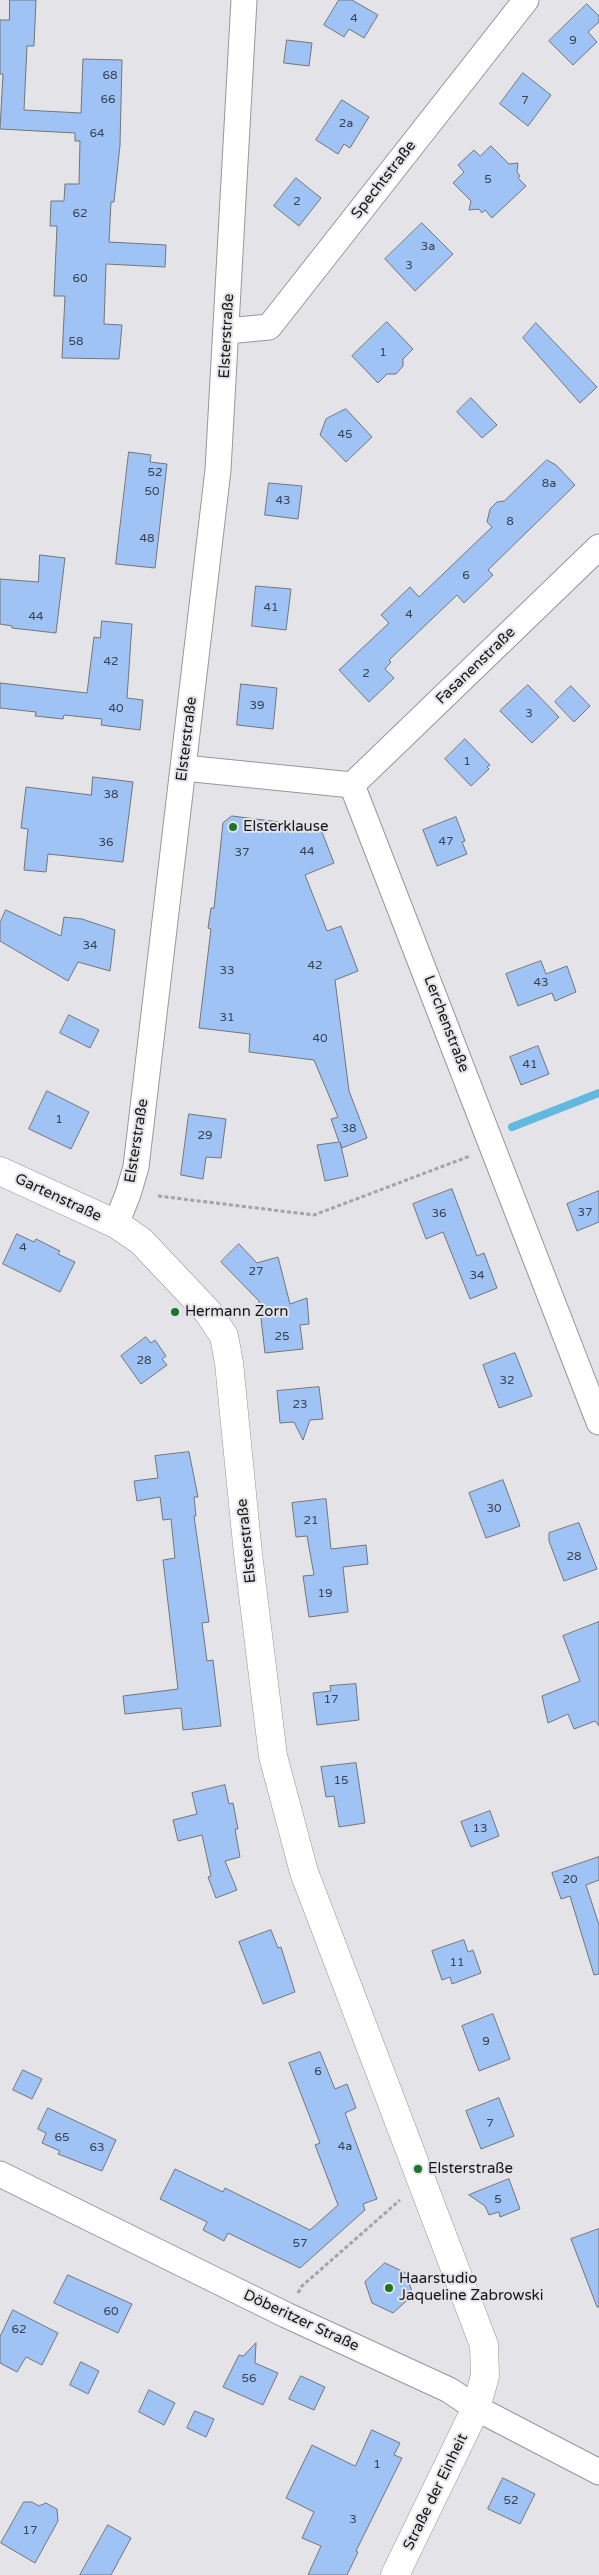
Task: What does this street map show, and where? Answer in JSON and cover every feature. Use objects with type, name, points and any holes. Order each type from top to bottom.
[{"type":"street","name":"Elsterstraße","points":[[244,0],[218,470],[136,1167],[116,1224],[141,1240],[208,1312],[224,1336],[229,1363],[248,1554],[273,1756],[304,1872],[484,2345],[485,2376],[476,2408]]},
{"type":"street","name":"Spechtstraße","points":[[227,331],[269,327],[526,0]]},
{"type":"street","name":"Fasanenstraße","points":[[352,785],[599,547]]},
{"type":"street","points":[[184,768],[352,785]]},
{"type":"street","name":"Lerchenstraße","points":[[352,785],[599,1422]]},
{"type":"street","name":"Gartenstraße","points":[[0,1172],[116,1224]]},
{"type":"street","name":"Döberitzer Straße","points":[[0,2174],[286,2315],[449,2390],[476,2408],[599,2472]]},
{"type":"street","name":"Straße der Einheit","points":[[396,2575],[476,2408]]},
{"type":"path","points":[[158,1196],[314,1215],[493,1147]]},
{"type":"path","points":[[286,2315],[302,2286],[402,2199],[424,2185]]},
{"type":"building","points":[[10,0],[36,0],[34,46],[27,46],[24,110],[81,113],[83,59],[122,60],[120,145],[114,202],[111,202],[109,242],[166,245],[165,267],[106,264],[104,324],[122,325],[119,359],[62,358],[65,296],[54,296],[57,226],[50,226],[51,201],[64,201],[65,184],[79,184],[80,141],[75,141],[75,133],[0,129],[3,74],[0,74],[0,20],[9,20]]},
{"type":"building","points":[[339,0],[352,0],[378,15],[364,38],[349,29],[344,37],[324,25]]},
{"type":"building","points":[[587,4],[599,16],[599,22],[588,32],[597,42],[573,65],[549,41]]},
{"type":"building","points":[[287,40],[312,43],[309,66],[284,63]]},
{"type":"building","points":[[523,73],[551,95],[528,126],[500,104]]},
{"type":"building","points":[[342,100],[369,117],[350,148],[344,144],[338,154],[316,140]]},
{"type":"building","points":[[491,146],[509,164],[518,163],[517,172],[520,176],[518,178],[526,186],[492,218],[485,210],[482,213],[479,209],[469,210],[471,201],[453,183],[464,172],[458,165],[474,150],[480,156]]},
{"type":"building","points":[[296,178],[321,198],[299,226],[274,206]]},
{"type":"building","points":[[422,223],[453,254],[415,291],[385,259]]},
{"type":"building","points":[[387,322],[413,349],[403,359],[403,366],[396,374],[387,374],[378,383],[352,356]]},
{"type":"building","points":[[536,323],[597,387],[580,403],[523,338]]},
{"type":"building","points":[[471,398],[497,425],[482,438],[457,412]]},
{"type":"building","points":[[346,409],[372,437],[346,462],[320,435],[326,419]]},
{"type":"building","points":[[129,452],[151,455],[150,462],[167,464],[155,568],[116,564]]},
{"type":"building","points":[[547,460],[556,465],[575,485],[488,570],[493,575],[464,603],[457,595],[389,660],[391,662],[385,669],[394,678],[369,702],[339,670],[389,623],[381,615],[410,587],[419,597],[492,527],[487,522],[490,509],[497,502],[504,501]]},
{"type":"building","points":[[269,483],[302,486],[298,519],[265,515]]},
{"type":"building","points":[[40,555],[65,558],[56,633],[12,628],[12,626],[0,624],[0,579],[38,582]]},
{"type":"building","points":[[256,586],[291,589],[286,630],[252,626]]},
{"type":"building","points":[[102,621],[132,624],[127,698],[143,700],[140,730],[101,725],[102,719],[64,715],[63,719],[35,716],[36,712],[0,708],[0,683],[87,693],[94,637],[100,638]]},
{"type":"building","points":[[241,684],[277,688],[273,729],[237,725]]},
{"type":"building","points":[[528,685],[559,717],[532,743],[500,711]]},
{"type":"building","points":[[571,686],[590,706],[574,722],[555,702]]},
{"type":"building","points":[[465,739],[490,765],[487,767],[489,769],[471,786],[445,759]]},
{"type":"building","points":[[93,777],[133,782],[123,862],[48,854],[46,872],[24,870],[28,829],[21,828],[26,787],[91,795]]},
{"type":"building","points":[[232,816],[320,827],[334,863],[305,875],[327,931],[341,926],[358,971],[335,980],[349,1091],[367,1138],[342,1148],[340,1142],[348,1176],[325,1181],[317,1145],[339,1142],[331,1119],[338,1117],[314,1060],[249,1052],[250,1034],[199,1028],[211,929],[208,928],[211,908],[214,908],[223,823]]},
{"type":"building","points":[[456,817],[465,841],[462,842],[467,854],[437,866],[423,830]]},
{"type":"building","points":[[6,910],[61,936],[64,917],[82,919],[115,930],[110,971],[78,962],[68,981],[0,941],[0,923]]},
{"type":"building","points":[[541,961],[546,974],[567,966],[576,992],[555,1001],[552,993],[518,1006],[506,974]]},
{"type":"building","points":[[69,1015],[99,1030],[90,1048],[60,1033]]},
{"type":"building","points":[[538,1046],[549,1074],[521,1085],[510,1057]]},
{"type":"building","points":[[47,1091],[89,1112],[71,1149],[29,1129]]},
{"type":"building","points":[[189,1114],[226,1119],[221,1158],[206,1157],[203,1179],[181,1175]]},
{"type":"building","points":[[452,1189],[477,1256],[484,1253],[497,1288],[470,1299],[443,1232],[426,1239],[413,1204]]},
{"type":"building","points":[[599,1191],[599,1222],[577,1231],[567,1204]]},
{"type":"building","points":[[17,1234],[34,1242],[36,1239],[60,1251],[58,1254],[75,1262],[60,1292],[3,1264]]},
{"type":"building","points":[[239,1244],[257,1263],[278,1257],[290,1304],[307,1298],[309,1324],[300,1325],[303,1349],[265,1353],[259,1301],[221,1262]]},
{"type":"building","points":[[146,1337],[151,1343],[155,1340],[166,1356],[162,1359],[167,1365],[141,1384],[121,1356]]},
{"type":"building","points":[[515,1353],[532,1396],[499,1408],[483,1365]]},
{"type":"building","points":[[319,1387],[323,1419],[310,1420],[303,1440],[294,1422],[280,1423],[277,1391]]},
{"type":"building","points":[[189,1452],[198,1497],[194,1497],[196,1516],[194,1516],[209,1622],[202,1623],[207,1661],[213,1660],[221,1726],[183,1730],[181,1708],[125,1714],[123,1696],[178,1689],[163,1560],[175,1558],[171,1519],[163,1520],[160,1497],[137,1501],[134,1481],[158,1478],[155,1456]]},
{"type":"building","points":[[503,1480],[520,1526],[486,1538],[469,1493]]},
{"type":"building","points":[[326,1499],[331,1549],[366,1545],[368,1564],[343,1567],[348,1612],[309,1617],[303,1576],[314,1575],[307,1536],[296,1537],[292,1503]]},
{"type":"building","points":[[579,1523],[597,1569],[564,1581],[549,1541],[549,1533]]},
{"type":"building","points":[[599,1622],[599,1726],[595,1721],[574,1729],[568,1714],[548,1723],[542,1696],[580,1681],[563,1636]]},
{"type":"building","points":[[356,1684],[359,1720],[317,1725],[313,1693],[331,1691],[330,1686]]},
{"type":"building","points":[[356,1763],[365,1823],[339,1827],[334,1796],[326,1797],[321,1767]]},
{"type":"building","points":[[225,1785],[229,1804],[233,1803],[238,1829],[235,1829],[240,1857],[225,1861],[237,1890],[216,1898],[208,1877],[211,1876],[202,1835],[178,1841],[173,1820],[197,1814],[192,1793]]},
{"type":"building","points":[[490,1811],[499,1836],[471,1847],[461,1822]]},
{"type":"building","points":[[599,1857],[599,1880],[586,1885],[599,1925],[599,1974],[594,1975],[570,1896],[561,1899],[552,1873]]},
{"type":"building","points":[[271,1930],[278,1948],[281,1947],[295,1992],[263,2004],[239,1942]]},
{"type":"building","points":[[464,1940],[468,1952],[473,1950],[481,1973],[452,1984],[450,1977],[442,1980],[432,1951]]},
{"type":"building","points":[[493,2014],[510,2059],[479,2071],[462,2026]]},
{"type":"building","points":[[320,2052],[335,2089],[347,2084],[356,2108],[345,2113],[377,2199],[363,2204],[365,2210],[300,2268],[228,2233],[224,2241],[203,2230],[207,2222],[160,2199],[175,2169],[223,2192],[225,2188],[310,2230],[338,2205],[315,2145],[320,2143],[289,2063]]},
{"type":"building","points":[[23,2070],[42,2079],[32,2099],[13,2090]]},
{"type":"building","points":[[499,2098],[514,2136],[481,2149],[466,2111]]},
{"type":"building","points":[[48,2108],[116,2140],[102,2171],[58,2154],[60,2151],[42,2143],[46,2133],[38,2129]]},
{"type":"building","points":[[509,2179],[520,2209],[500,2217],[499,2212],[489,2215],[485,2206],[469,2195]]},
{"type":"building","points":[[599,2229],[599,2307],[597,2307],[571,2239]]},
{"type":"building","name":"Haarstudio Jaqueline Zabrowski","points":[[385,2263],[406,2273],[413,2295],[393,2313],[372,2303],[365,2282]]},
{"type":"building","points":[[68,2275],[132,2304],[118,2333],[54,2303]]},
{"type":"building","points":[[13,2310],[58,2333],[42,2365],[26,2357],[17,2372],[0,2363],[0,2337]]},
{"type":"building","points":[[256,2343],[255,2363],[278,2373],[263,2405],[223,2387],[239,2355],[243,2356]]},
{"type":"building","points":[[81,2362],[99,2371],[88,2394],[70,2385]]},
{"type":"building","points":[[301,2376],[325,2387],[314,2410],[289,2399]]},
{"type":"building","points":[[149,2390],[175,2403],[164,2425],[139,2412]]},
{"type":"building","points":[[195,2411],[214,2419],[206,2437],[187,2428]]},
{"type":"building","points":[[372,2430],[400,2443],[394,2455],[402,2458],[356,2551],[358,2552],[347,2575],[308,2575],[321,2546],[302,2538],[314,2512],[286,2498],[312,2445],[355,2466]]},
{"type":"building","points":[[503,2478],[535,2494],[520,2524],[488,2509]]},
{"type":"building","points":[[24,2502],[32,2502],[39,2506],[46,2503],[57,2509],[58,2521],[35,2563],[1,2543]]},
{"type":"building","points":[[108,2525],[131,2538],[111,2575],[80,2575]]},
{"type":"waterway","points":[[512,1127],[599,1093]]},
{"type":"place","name":"Elsterklause","points":[[233,827]]},
{"type":"place","name":"Hermann Zorn","points":[[175,1312]]},
{"type":"place","name":"Elsterstraße","points":[[418,2169]]},
{"type":"place","name":"Haarstudio Jaqueline Zabrowski","points":[[389,2288]]}]
